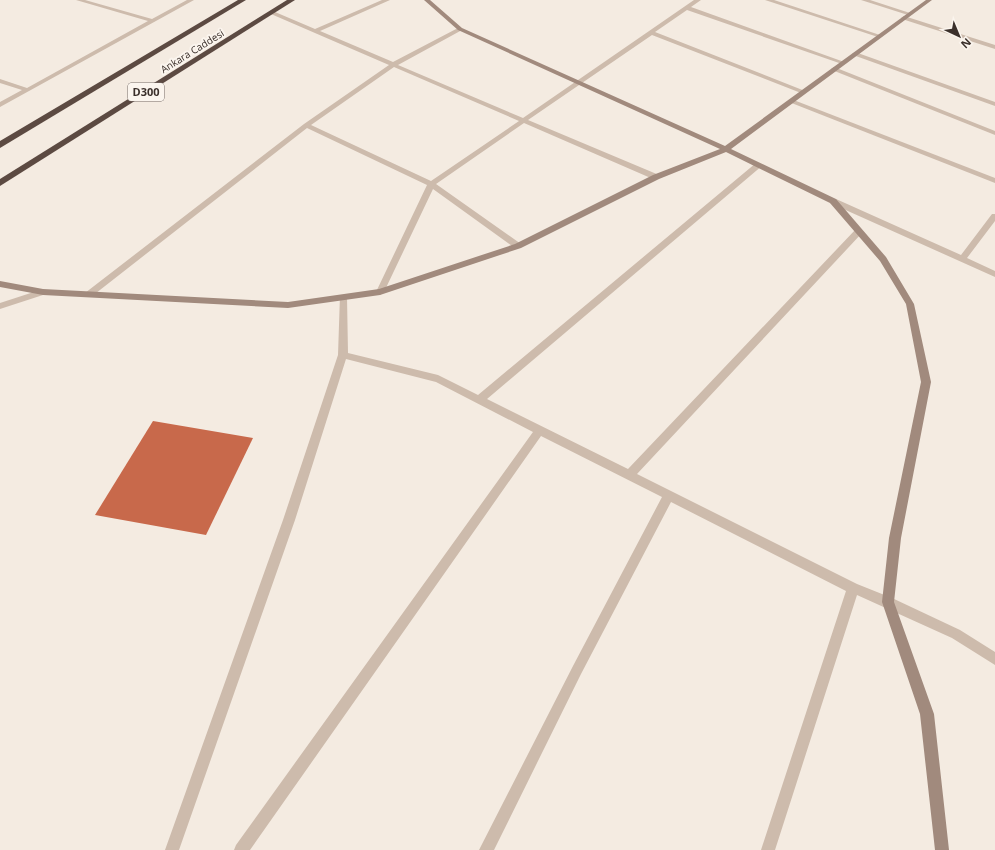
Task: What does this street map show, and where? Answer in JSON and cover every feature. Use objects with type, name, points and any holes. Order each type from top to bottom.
[{"type":"highway","name":"Ankara Caddesi","points":[[0,145],[243,0]]},
{"type":"highway","name":"Ankara Caddesi","points":[[0,183],[292,0]]},
{"type":"street","points":[[79,0],[153,21]]},
{"type":"street","points":[[0,105],[191,0]]},
{"type":"street","points":[[315,31],[386,0]]},
{"type":"street","points":[[427,0],[460,29],[576,83],[726,149],[833,201],[995,274]]},
{"type":"street","points":[[380,292],[431,184],[698,0]]},
{"type":"street","points":[[768,0],[880,36]]},
{"type":"street","points":[[864,0],[995,47]]},
{"type":"street","points":[[0,284],[43,292],[288,305],[380,292],[518,246],[656,178],[726,149],[929,0]]},
{"type":"street","points":[[687,8],[844,63]]},
{"type":"street","points":[[273,13],[656,178]]},
{"type":"street","points":[[88,295],[306,125],[393,65],[460,29]]},
{"type":"street","points":[[650,32],[803,92]]},
{"type":"street","points":[[855,54],[995,104]]},
{"type":"street","points":[[834,70],[995,133]]},
{"type":"street","points":[[0,81],[28,90]]},
{"type":"street","points":[[791,101],[995,181]]},
{"type":"street","points":[[306,125],[431,184],[518,246]]},
{"type":"street","points":[[479,400],[759,165]]},
{"type":"street","points":[[833,201],[883,259],[910,304],[926,382],[895,538],[888,602],[927,714],[942,850]]},
{"type":"street","points":[[962,259],[995,216]]},
{"type":"street","points":[[628,476],[859,231]]},
{"type":"street","points":[[0,306],[43,292]]},
{"type":"street","points":[[172,850],[289,520],[343,355],[343,297]]},
{"type":"street","points":[[343,355],[438,379],[853,588],[888,602],[956,634],[995,659]]},
{"type":"street","points":[[241,850],[539,430]]},
{"type":"street","points":[[486,850],[577,670],[668,496]]},
{"type":"street","points":[[768,850],[853,588]]},
{"type":"building","points":[[153,421],[253,438],[206,535],[95,515]]}]
